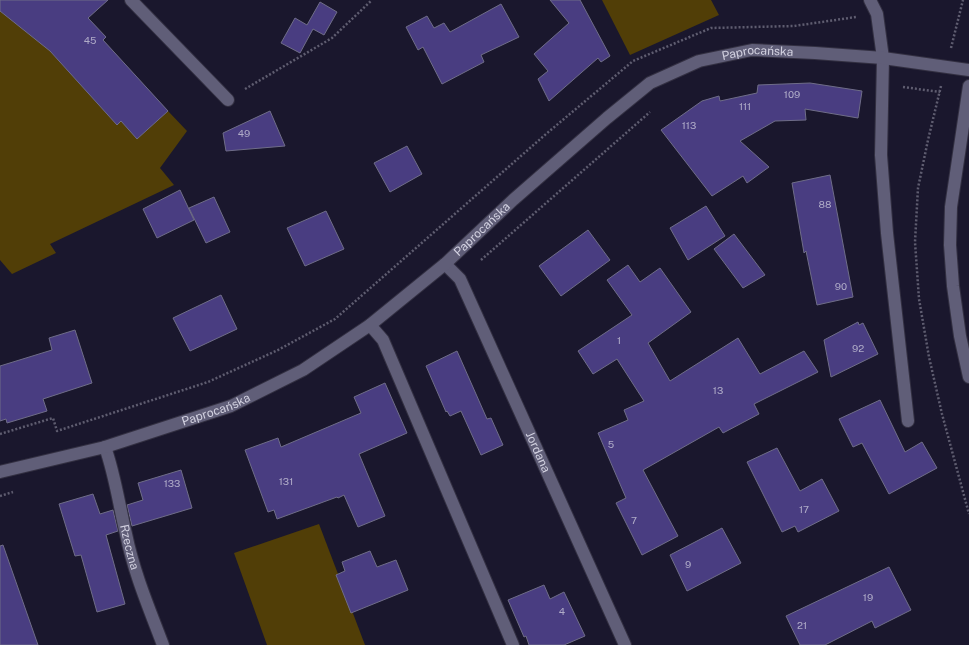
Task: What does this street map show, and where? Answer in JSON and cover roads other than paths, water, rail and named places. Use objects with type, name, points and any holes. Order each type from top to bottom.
[{"type":"street","points":[[131,0],[228,100]]},
{"type":"street","points":[[870,0],[876,14],[883,58],[881,155],[888,241],[908,421]]},
{"type":"street","name":"Paprocańska","points":[[0,472],[105,447],[231,406],[303,370],[370,325],[445,264],[513,200],[607,118],[650,83],[699,61],[752,50],[883,58],[969,70]]},
{"type":"street","points":[[969,86],[951,207],[950,245],[953,286],[960,336],[969,377]]},
{"type":"street","name":"Jordana","points":[[445,264],[460,279],[625,645]]},
{"type":"street","points":[[370,325],[383,340],[513,645]]},
{"type":"street","name":"Rzeczna","points":[[105,447],[110,461],[139,584],[163,645]]}]
